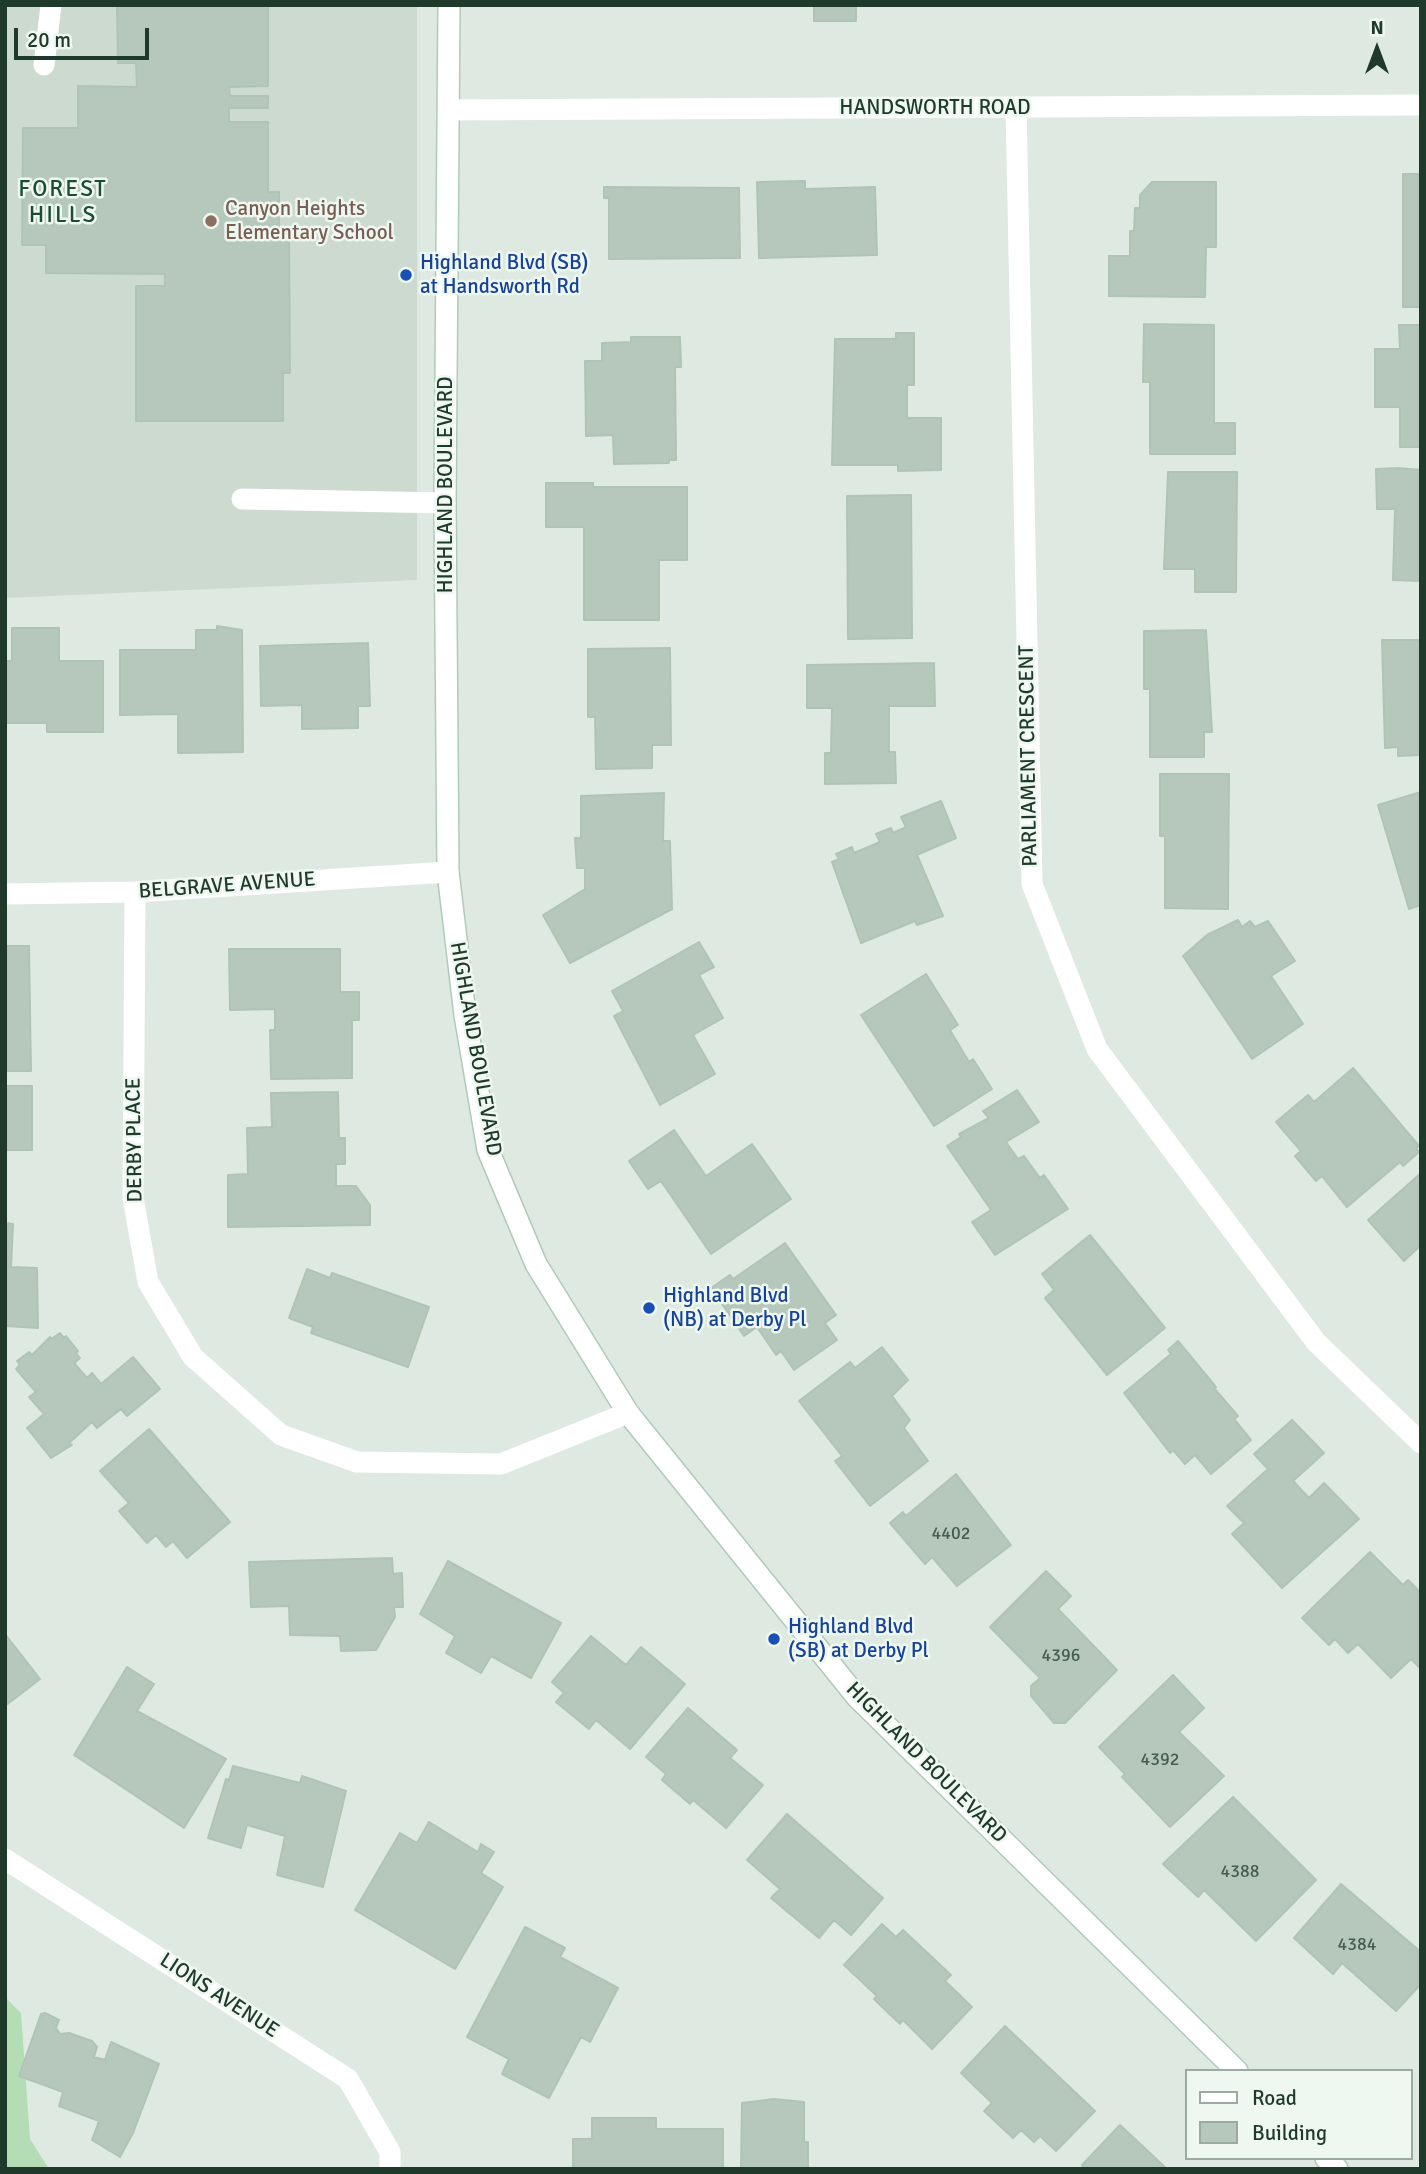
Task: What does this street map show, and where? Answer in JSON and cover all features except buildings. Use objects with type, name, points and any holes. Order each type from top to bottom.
[{"type":"street","points":[[44,65],[51,5]]},
{"type":"street","name":"HIGHLAND BOULEVARD","points":[[449,5],[445,503],[448,872],[465,1015],[488,1150],[536,1264],[628,1413],[857,1697],[1235,2069]]},
{"type":"street","name":"HANDSWORTH ROAD","points":[[449,110],[1421,104]]},
{"type":"street","name":"PARLIAMENT CRESCENT","points":[[1016,107],[1032,884],[1097,1049],[1316,1342],[1421,1443]]},
{"type":"street","points":[[242,499],[445,503]]},
{"type":"street","name":"BELGRAVE AVENUE","points":[[5,894],[135,892],[448,872]]},
{"type":"street","name":"DERBY PLACE","points":[[135,892],[134,1198],[148,1282],[193,1357],[281,1435],[357,1462],[501,1464],[628,1413]]},
{"type":"street","name":"LIONS AVENUE","points":[[5,1859],[348,2080],[390,2152],[390,2169]]},
{"type":"shaded area","name":"Canyon Heights Elementary School","points":[[5,5],[417,5],[417,580],[5,598]]},
{"type":"green space","points":[[5,1997],[21,2013],[30,2139],[49,2169],[5,2169]]},
{"type":"place","name":"Canyon Heights Elementary School","points":[[211,221]]},
{"type":"place","name":"Highland Blvd (SB) at Handsworth Rd","points":[[406,275]]},
{"type":"place","name":"Highland Blvd (NB) at Derby Pl","points":[[649,1308]]},
{"type":"place","name":"Highland Blvd (SB) at Derby Pl","points":[[774,1639]]},
{"type":"district","name":"FOREST HILLS","points":[[63,203]]}]
